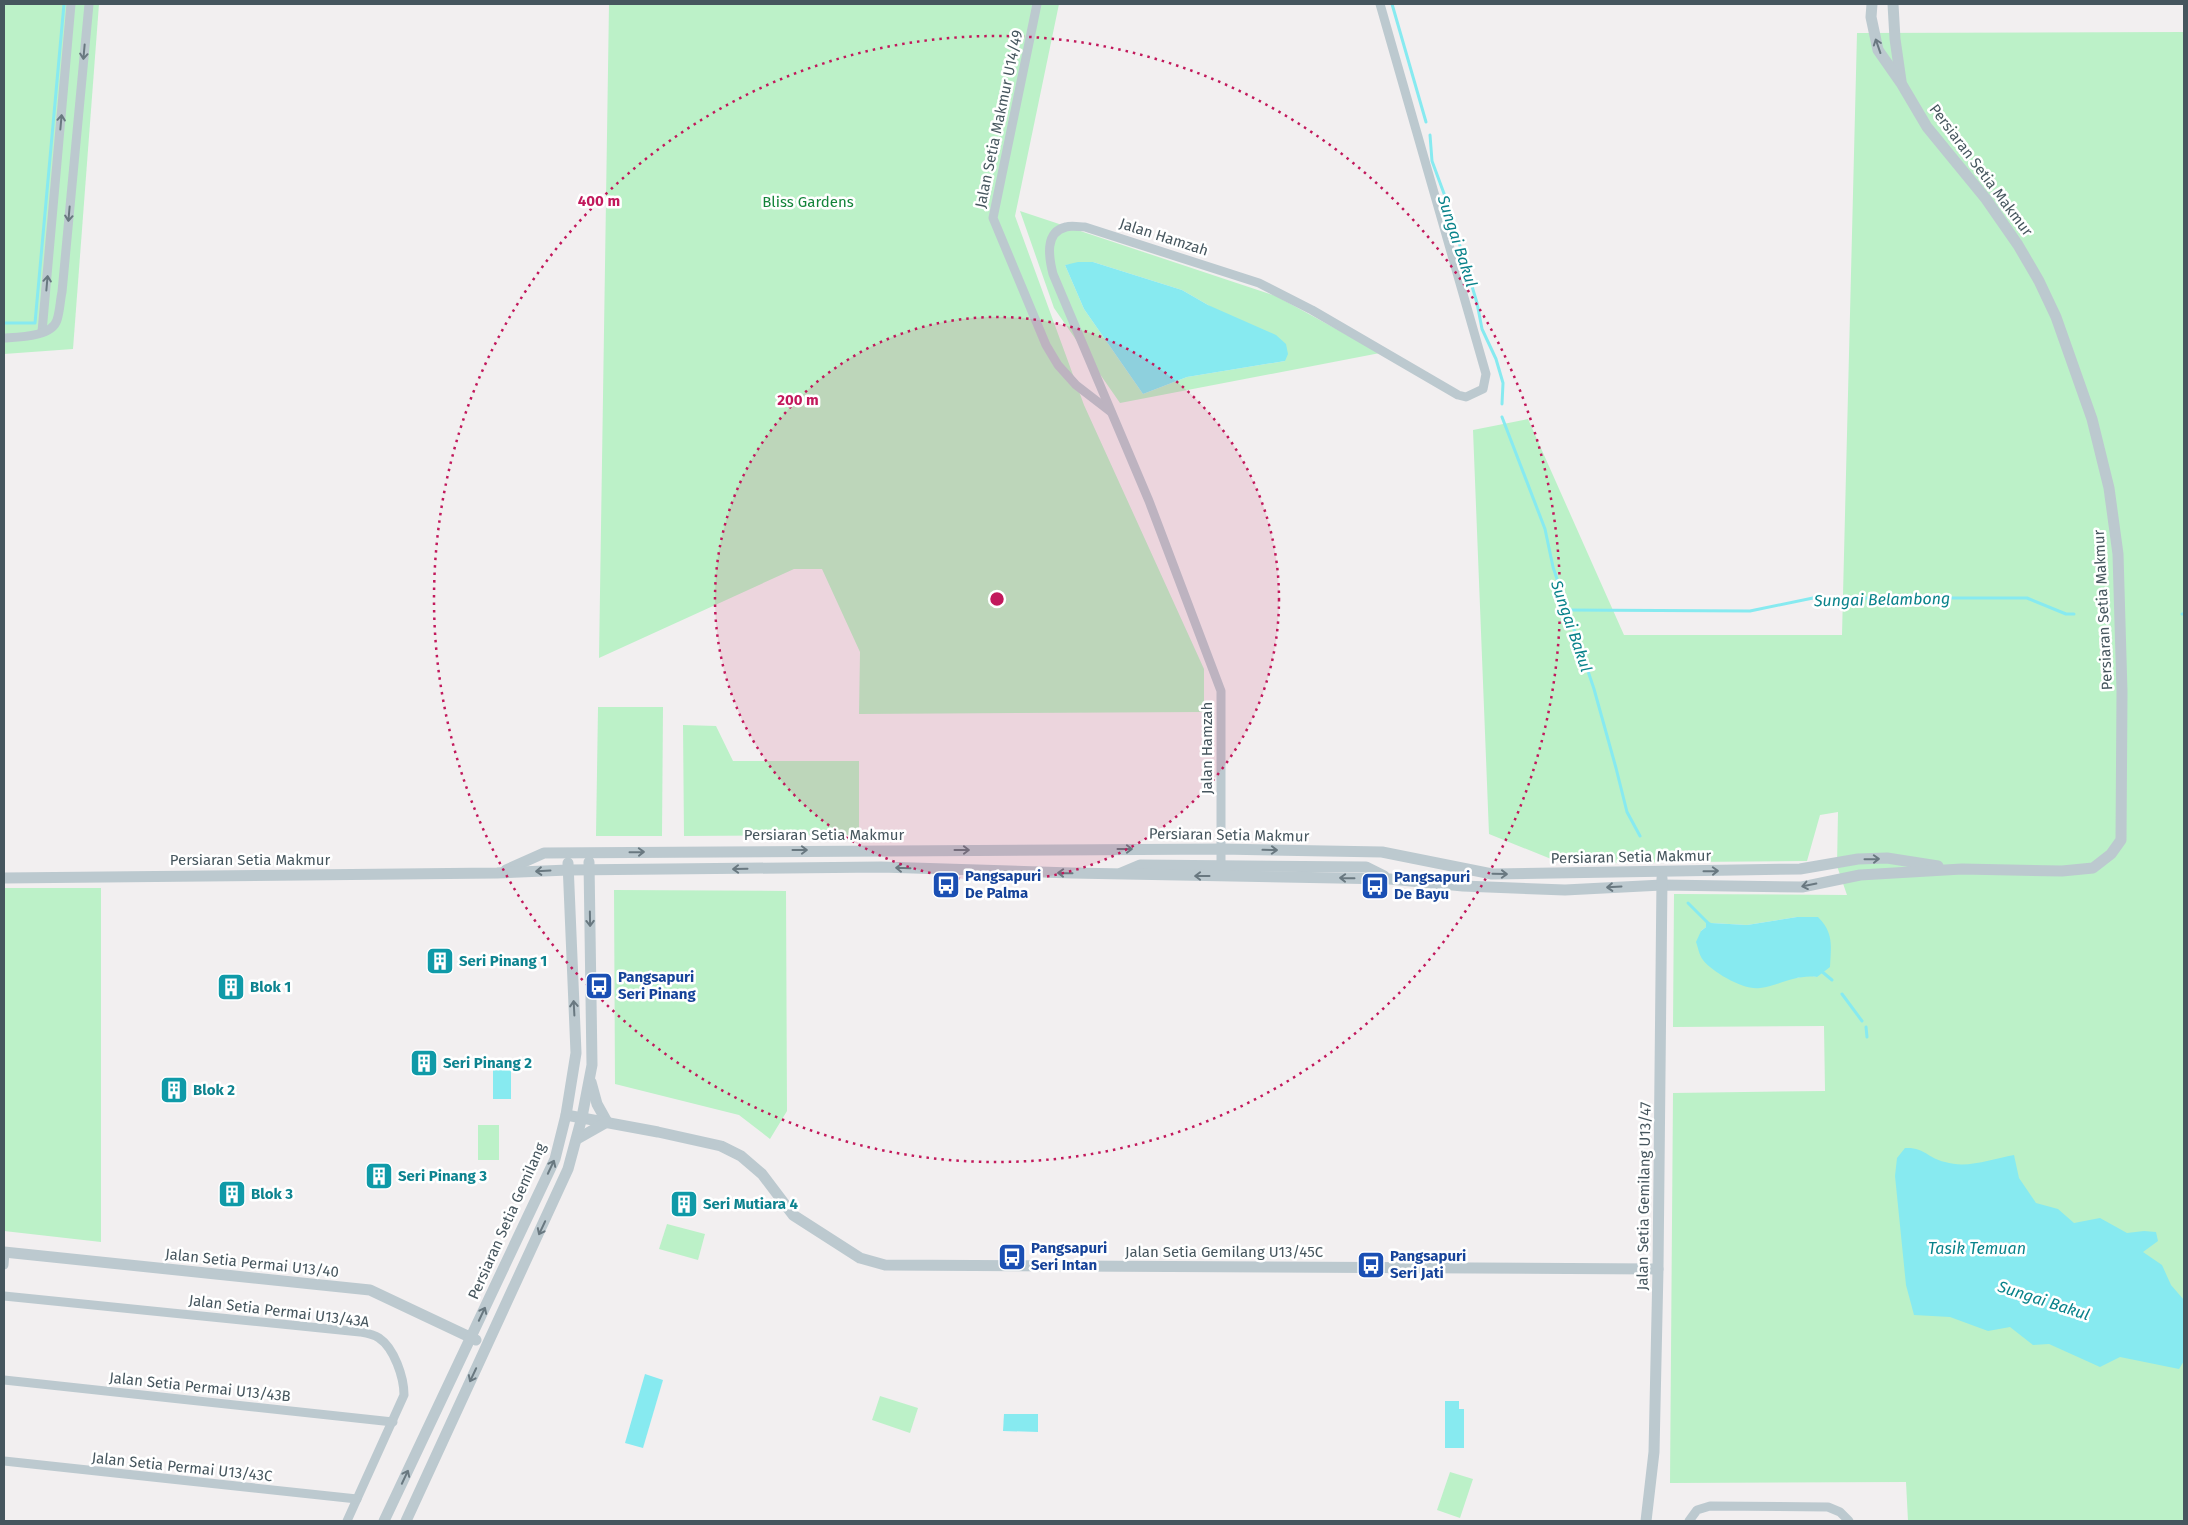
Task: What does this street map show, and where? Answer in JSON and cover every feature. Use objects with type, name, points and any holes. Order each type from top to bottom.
[{"type":"street","points":[[42,332],[71,4]]},
{"type":"street","points":[[4,338],[31,336],[54,326],[57,320],[62,292],[89,4]]},
{"type":"street","name":"Jalan Setia Makmur U14/49","points":[[1037,4],[993,218],[1032,317],[1058,365],[1076,385],[1111,412]]},
{"type":"street","name":"Jalan Hamzah","points":[[1221,866],[1221,691],[1149,501],[1053,274],[1049,257],[1049,243],[1054,233],[1065,227],[1086,227],[1259,284],[1312,310],[1458,395],[1466,397],[1483,389],[1486,374],[1380,4]]},
{"type":"street","name":"Persiaran Setia Makmur","points":[[4,878],[497,874],[568,870],[881,867],[1390,879],[1463,886],[1565,890],[1662,884],[1802,887],[1860,875],[1962,870],[2062,871],[2093,868],[2111,854],[2121,840],[2122,692],[2118,554],[2109,488],[2092,419],[2056,317],[2018,245],[1986,199],[1927,127],[1901,83],[1878,50],[1872,22],[1872,4]]},
{"type":"street","points":[[1893,4],[1895,39],[1901,83]]},
{"type":"street","name":"Persiaran Setia Makmur","points":[[497,874],[544,853],[1221,849],[1382,852],[1492,874],[1800,869],[1858,859],[1887,858],[1962,870]]},
{"type":"street","name":"Persiaran Setia Gemilang","points":[[384,1521],[555,1158],[566,1115],[576,1052],[568,853]]},
{"type":"street","points":[[406,1521],[568,1169],[590,1078],[593,1041],[588,853]]},
{"type":"street","points":[[1117,874],[1140,865],[1366,867],[1390,879]]},
{"type":"street","name":"Jalan Setia Gemilang U13/47","points":[[1646,1521],[1654,1452],[1662,872]]},
{"type":"street","points":[[576,1139],[607,1122],[597,1104],[590,1078]]},
{"type":"street","name":"Jalan Setia Gemilang U13/45C","points":[[566,1115],[721,1146],[741,1156],[762,1174],[793,1215],[860,1258],[885,1266],[1658,1269]]},
{"type":"street","points":[[4,1252],[4,1265]]},
{"type":"street","name":"Jalan Setia Permai U13/40","points":[[4,1252],[370,1290],[487,1344]]},
{"type":"street","name":"Jalan Setia Permai U13/43A","points":[[4,1296],[373,1335],[380,1339],[389,1349],[404,1388],[403,1400],[347,1521]]},
{"type":"street","name":"Jalan Setia Permai U13/43B","points":[[4,1380],[393,1422]]},
{"type":"street","name":"Jalan Setia Permai U13/43C","points":[[4,1462],[357,1499]]},
{"type":"street","points":[[1689,1521],[1697,1510],[1710,1506],[1828,1507],[1840,1512],[1849,1521]]},
{"type":"green space","points":[[4,4],[99,4],[73,349],[4,354]]},
{"type":"green space","name":"Bliss Gardens","points":[[609,4],[1059,4],[1015,216],[1084,405],[1204,669],[1204,712],[859,714],[860,652],[822,569],[794,569],[599,658]]},
{"type":"green space","points":[[2184,32],[2184,1521],[1908,1521],[1906,1482],[1670,1483],[1673,1093],[1825,1091],[1824,1026],[1673,1027],[1674,894],[1847,895],[1837,866],[1838,812],[1820,815],[1807,861],[1561,863],[1489,834],[1473,430],[1528,419],[1624,635],[1842,635],[1857,33]],"holes":[[[1797,917],[1817,977],[1808,975],[1797,978],[1701,931],[1711,923],[1747,925]]]},
{"type":"green space","points":[[1020,211],[1276,296],[1380,353],[1120,403],[1054,308]],"holes":[[[1093,262],[1182,290],[1208,305],[1285,361],[1187,377],[1143,394],[1084,309],[1065,265]]]},
{"type":"green space","points":[[598,707],[663,707],[662,836],[596,836]]},
{"type":"green space","points":[[683,725],[716,726],[733,761],[859,761],[859,835],[684,836]]},
{"type":"green space","points":[[4,888],[101,888],[101,1242],[4,1231]]},
{"type":"green space","points":[[614,890],[786,891],[787,1111],[770,1139],[739,1115],[615,1084]]},
{"type":"green space","points":[[478,1125],[499,1125],[499,1160],[478,1160]]},
{"type":"green space","points":[[667,1224],[705,1234],[698,1260],[659,1249]]},
{"type":"green space","points":[[880,1396],[918,1408],[910,1433],[872,1420]]},
{"type":"green space","points":[[1450,1472],[1473,1479],[1460,1518],[1437,1510]]},
{"type":"water","points":[[1078,262],[1093,262],[1182,290],[1208,305],[1276,335],[1286,344],[1288,354],[1285,361],[1187,377],[1143,394],[1084,309],[1065,265]]},
{"type":"water","points":[[1797,917],[1818,917],[1829,934],[1831,946],[1830,967],[1817,977],[1795,978],[1760,988],[1746,987],[1729,980],[1707,965],[1701,956],[1696,942],[1701,931],[1706,927],[1706,920],[1711,923],[1747,925]]},
{"type":"water","points":[[493,1066],[511,1066],[511,1099],[493,1099]]},
{"type":"water","name":"Tasik Temuan","points":[[1905,1148],[1917,1149],[1934,1158],[1953,1164],[1971,1164],[2014,1155],[2019,1178],[2036,1203],[2058,1209],[2074,1223],[2100,1218],[2127,1233],[2156,1232],[2158,1241],[2143,1252],[2162,1265],[2171,1285],[2184,1300],[2184,1361],[2179,1369],[2120,1357],[2100,1367],[2049,1344],[2033,1345],[2010,1327],[1988,1331],[1950,1317],[1914,1315],[1906,1285],[1895,1176],[1897,1158]]},
{"type":"water","points":[[645,1374],[663,1380],[643,1448],[625,1443]]},
{"type":"water","points":[[1445,1401],[1459,1401],[1459,1409],[1464,1409],[1464,1448],[1445,1448]]},
{"type":"water","points":[[1004,1414],[1038,1414],[1038,1432],[1003,1431]]},
{"type":"waterway","points":[[4,323],[35,323],[64,4]]},
{"type":"waterway","name":"Sungai Bakul","points":[[1392,4],[1426,122]]},
{"type":"waterway","name":"Sungai Bakul","points":[[1430,135],[1432,161],[1446,199],[1477,303],[1482,329],[1496,359],[1503,383],[1502,404]]},
{"type":"waterway","name":"Sungai Bakul","points":[[1502,417],[1545,529],[1553,567],[1594,689],[1627,812],[1640,836]]},
{"type":"waterway","name":"Sungai Belambong","points":[[1568,610],[1750,611],[1813,598],[2027,598],[2066,614],[2074,614]]},
{"type":"waterway","name":"Sungai Bakul","points":[[1688,903],[1707,922]]},
{"type":"waterway","name":"Sungai Bakul","points":[[1820,970],[1832,980]]},
{"type":"waterway","name":"Sungai Bakul","points":[[1842,994],[1862,1021]]},
{"type":"waterway","name":"Sungai Bakul","points":[[1866,1027],[1867,1037]]},
{"type":"place","name":"Pangsapuri De Palma","points":[[946,885]]},
{"type":"place","name":"Pangsapuri De Bayu","points":[[1375,886]]},
{"type":"place","name":"Seri Pinang 1","points":[[440,961]]},
{"type":"place","name":"Pangsapuri Seri Pinang","points":[[599,986]]},
{"type":"place","name":"Blok 1","points":[[231,987]]},
{"type":"place","name":"Seri Pinang 2","points":[[424,1063]]},
{"type":"place","name":"Blok 2","points":[[174,1090]]},
{"type":"place","name":"Seri Pinang 3","points":[[379,1176]]},
{"type":"place","name":"Blok 3","points":[[232,1194]]},
{"type":"place","name":"Seri Mutiara 4","points":[[684,1204]]},
{"type":"place","name":"Pangsapuri Seri Intan","points":[[1012,1257]]},
{"type":"place","name":"Pangsapuri Seri Jati","points":[[1371,1265]]}]
